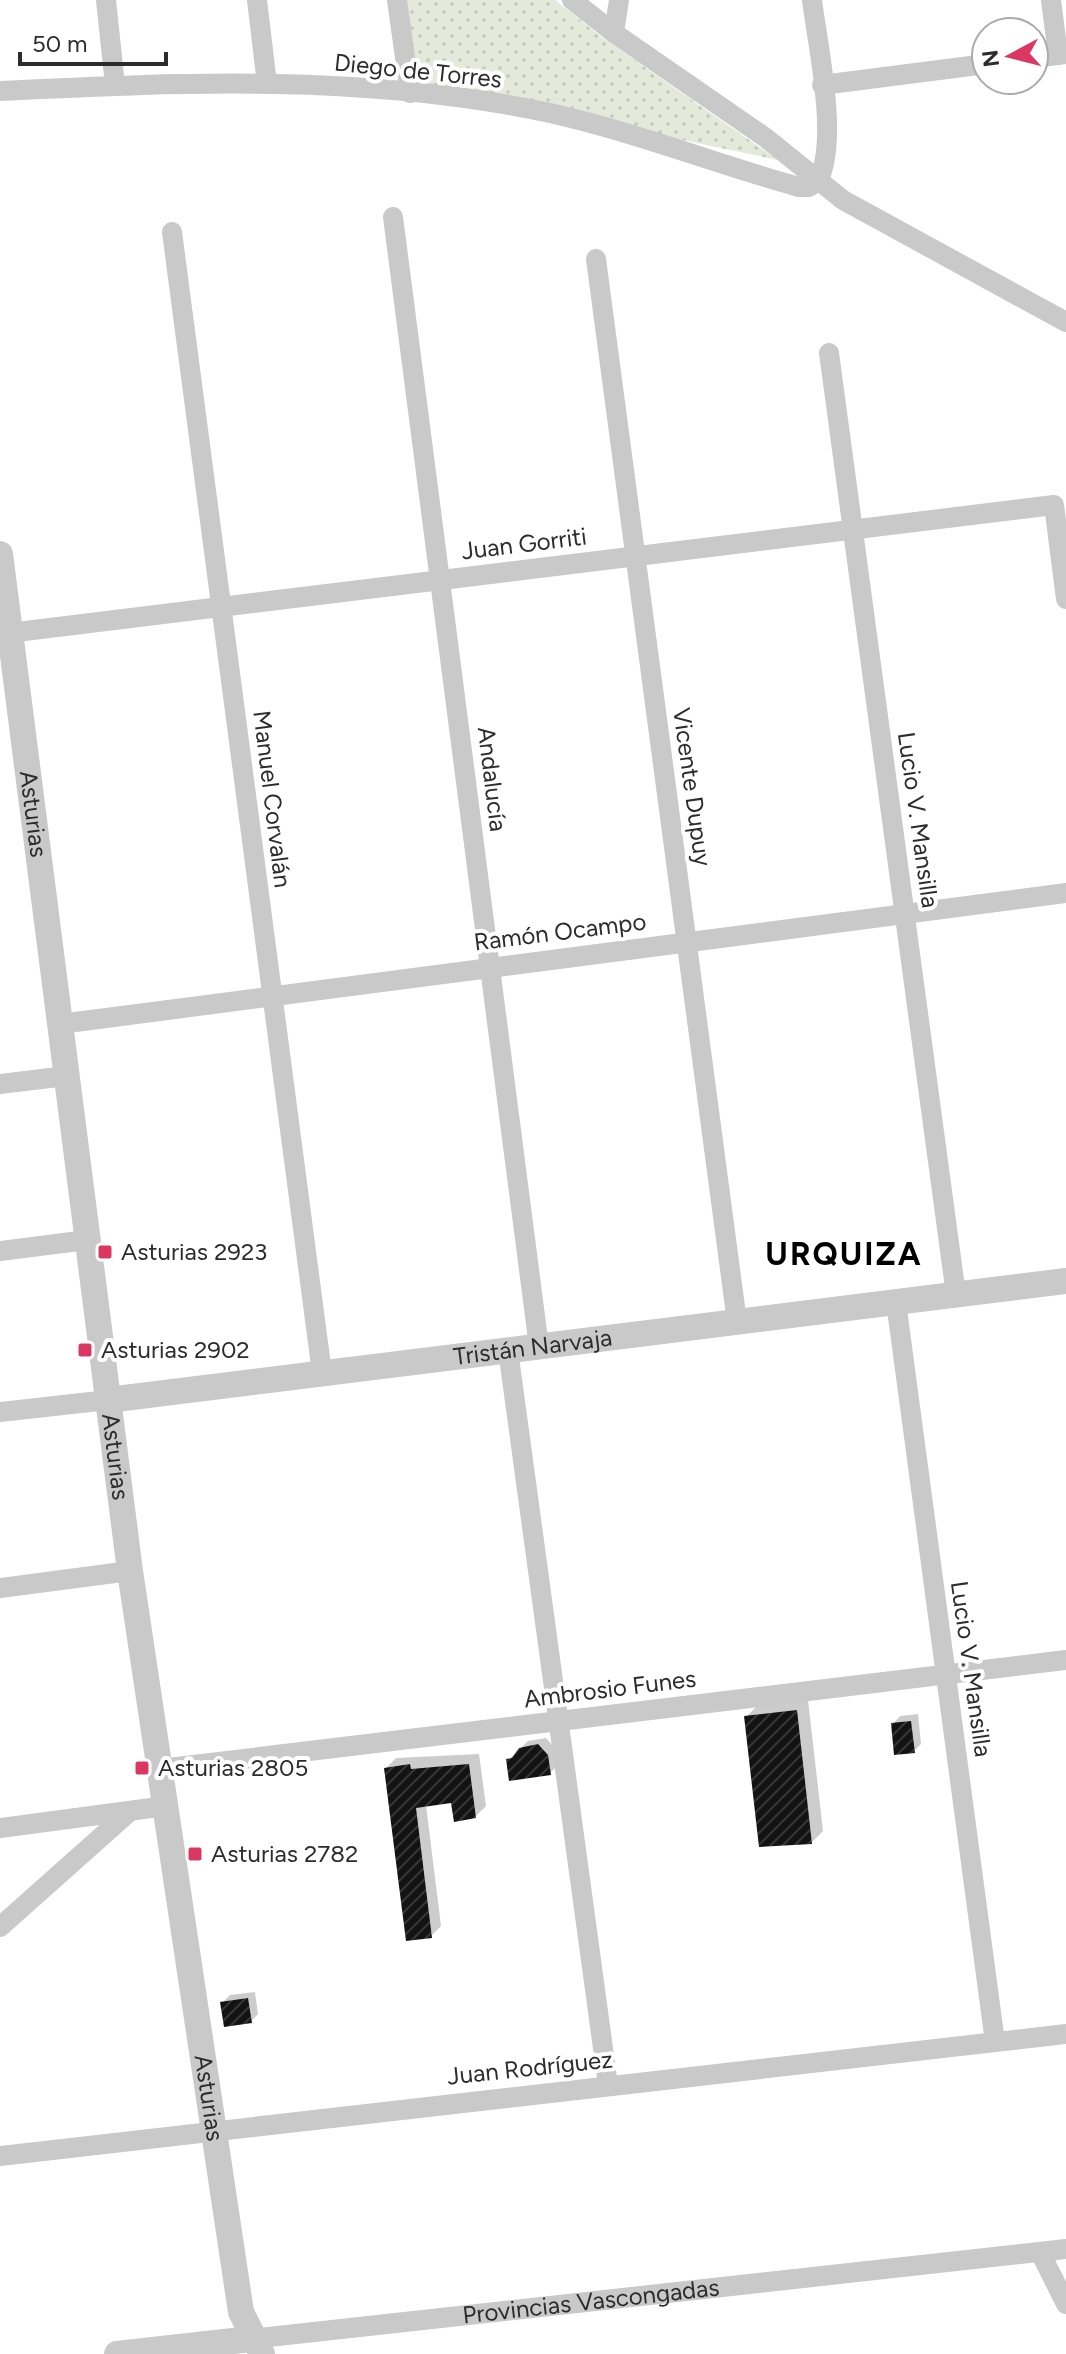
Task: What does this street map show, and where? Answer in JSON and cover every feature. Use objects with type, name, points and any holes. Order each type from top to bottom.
[{"type":"street","points":[[106,0],[115,85]]},
{"type":"street","points":[[257,0],[267,84]]},
{"type":"street","points":[[397,0],[410,93]]},
{"type":"street","points":[[572,0],[614,33],[766,138],[818,181],[860,210],[991,277],[1066,322]]},
{"type":"street","points":[[614,33],[619,0]]},
{"type":"street","points":[[812,0],[828,150],[827,164],[818,181]]},
{"type":"street","points":[[1051,0],[1062,54]]},
{"type":"street","points":[[822,85],[970,66]]},
{"type":"street","name":"Diego de Torres","points":[[0,91],[115,85],[267,84],[410,93],[551,114],[799,187],[809,187],[818,181]]},
{"type":"street","name":"Andalucía","points":[[393,217],[539,1347]]},
{"type":"street","name":"Manuel Corvalán","points":[[172,232],[322,1373]]},
{"type":"street","name":"Vicente Dupuy","points":[[596,259],[737,1322]]},
{"type":"street","name":"Lucio V. Mansilla","points":[[829,353],[956,1295]]},
{"type":"street","name":"Juan Gorriti","points":[[5,634],[1054,505],[1066,599]]},
{"type":"street","name":"Asturias","points":[[0,554],[5,634],[60,1024],[130,1571],[241,2312],[257,2346]]},
{"type":"street","name":"Ramón Ocampo","points":[[60,1024],[1066,893]]},
{"type":"street","points":[[0,1084],[66,1076]]},
{"type":"street","points":[[0,1251],[87,1240]]},
{"type":"street","name":"Tristán Narvaja","points":[[0,1412],[1066,1281]]},
{"type":"street","name":"Lucio V. Mansilla","points":[[896,1302],[995,2042]]},
{"type":"street","points":[[508,1350],[608,2085]]},
{"type":"street","points":[[0,1588],[130,1571]]},
{"type":"street","name":"Ambrosio Funes","points":[[160,1769],[1066,1660]]},
{"type":"street","points":[[0,1828],[166,1806]]},
{"type":"street","points":[[0,1927],[128,1813]]},
{"type":"street","name":"Juan Rodríguez","points":[[0,2156],[1066,2034]]},
{"type":"street","name":"Provincias Vascongadas","points":[[117,2354],[257,2346],[1066,2249]]},
{"type":"street","points":[[1040,2252],[1051,2281],[1066,2304]]},
{"type":"shaded area","points":[[403,0],[555,0],[603,38],[778,160],[419,85]]},
{"type":"building","points":[[797,1710],[812,1844],[759,1847],[744,1716]]},
{"type":"building","points":[[911,1721],[915,1753],[894,1755],[891,1723]]},
{"type":"building","points":[[538,1744],[548,1755],[551,1775],[509,1781],[506,1759],[512,1758],[519,1748]]},
{"type":"building","points":[[410,1764],[411,1769],[469,1764],[476,1818],[454,1822],[451,1803],[416,1808],[432,1938],[406,1941],[384,1768]]},
{"type":"building","points":[[248,1998],[252,2023],[224,2027],[220,2002]]},
{"type":"place","name":"Asturias 2923","points":[[105,1252]]},
{"type":"place","name":"Asturias 2902","points":[[85,1350]]},
{"type":"place","name":"Asturias 2805","points":[[142,1768]]},
{"type":"place","name":"Asturias 2782","points":[[195,1854]]},
{"type":"district","name":"URQUIZA","points":[[844,1254]]}]
